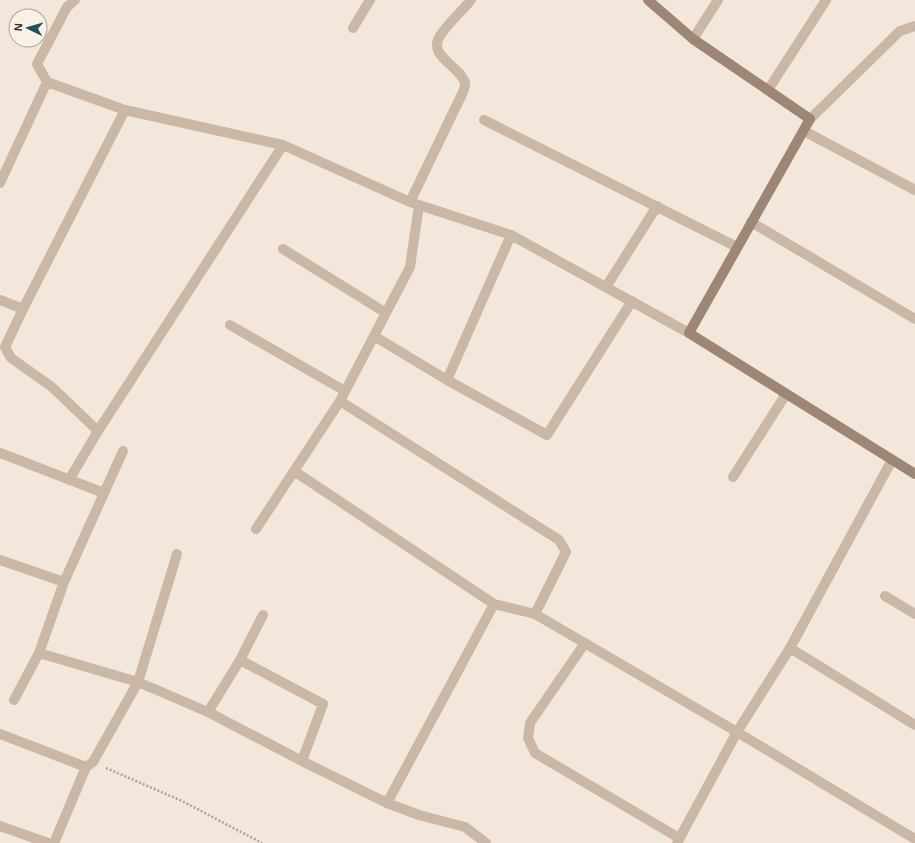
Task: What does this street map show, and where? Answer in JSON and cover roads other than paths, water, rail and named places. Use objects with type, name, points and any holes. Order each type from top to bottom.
[{"type":"street","points":[[75,0],[67,7],[37,64],[47,82],[125,110],[283,145],[414,204],[511,234],[688,333],[915,474]]},
{"type":"street","points":[[353,28],[370,0]]},
{"type":"street","points":[[256,529],[340,401],[410,267],[414,204],[465,85],[462,77],[439,54],[439,37],[471,0]]},
{"type":"street","points":[[648,0],[693,39],[810,119]]},
{"type":"street","points":[[693,39],[718,0]]},
{"type":"street","points":[[768,90],[826,0]]},
{"type":"street","points":[[688,333],[810,119],[900,31],[915,26]]},
{"type":"street","points":[[0,183],[47,82]]},
{"type":"street","points":[[98,431],[52,387],[11,358],[5,347],[125,110]]},
{"type":"street","points":[[484,120],[737,247]]},
{"type":"street","points":[[804,131],[915,190]]},
{"type":"street","points":[[69,480],[98,431],[283,145]]},
{"type":"street","points":[[606,287],[657,206]]},
{"type":"street","points":[[751,222],[915,319]]},
{"type":"street","points":[[447,380],[511,234]]},
{"type":"street","points":[[283,249],[386,313]]},
{"type":"street","points":[[0,300],[23,309]]},
{"type":"street","points":[[374,336],[447,380],[547,435],[632,301]]},
{"type":"street","points":[[230,325],[345,391]]},
{"type":"street","points":[[733,477],[786,394]]},
{"type":"street","points":[[340,401],[559,540],[566,552],[535,614]]},
{"type":"street","points":[[14,700],[39,653],[64,582],[123,451]]},
{"type":"street","points":[[0,453],[104,493]]},
{"type":"street","points":[[585,643],[530,723],[528,738],[530,743],[535,753],[678,841],[737,732],[790,648],[892,460]]},
{"type":"street","points":[[294,471],[494,604],[535,614],[914,837]]},
{"type":"street","points":[[54,843],[90,764],[138,682],[177,554]]},
{"type":"street","points":[[0,560],[64,582]]},
{"type":"street","points":[[885,596],[915,614]]},
{"type":"street","points":[[387,802],[494,604]]},
{"type":"street","points":[[208,712],[240,660],[263,615]]},
{"type":"street","points":[[790,648],[915,725]]},
{"type":"street","points":[[39,653],[138,682],[208,712],[302,761],[387,802],[420,815],[465,828],[486,843]]},
{"type":"street","points":[[240,660],[323,704],[302,761]]},
{"type":"street","points":[[0,734],[90,764]]},
{"type":"street","points":[[0,826],[48,843]]}]
